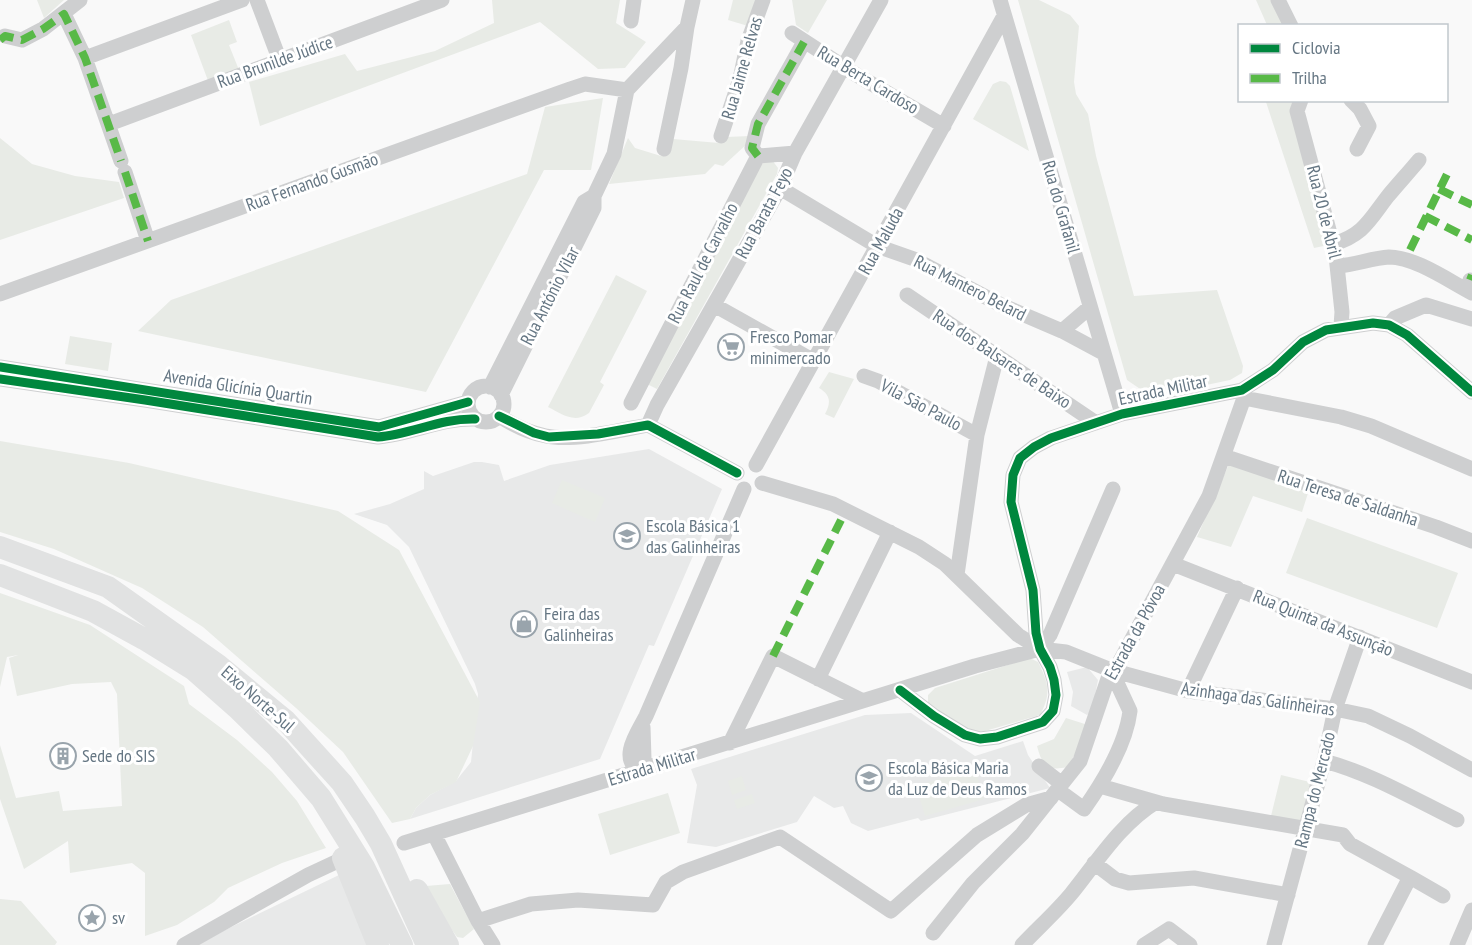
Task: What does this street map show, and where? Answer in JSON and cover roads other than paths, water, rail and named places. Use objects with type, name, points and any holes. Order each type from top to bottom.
[{"type":"highway","name":"Eixo Norte-Sul","points":[[0,547],[108,587],[218,665],[268,704],[342,783],[411,893],[427,945]]},
{"type":"highway","points":[[0,575],[93,611],[123,639],[160,662],[234,720],[315,802],[351,873],[402,945]]},
{"type":"highway","points":[[411,893],[448,945]]},
{"type":"highway","points":[[376,910],[378,945]]},
{"type":"street","points":[[2,34],[22,40],[44,29],[80,0]]},
{"type":"street","points":[[85,58],[242,0]]},
{"type":"street","points":[[257,0],[280,61]]},
{"type":"street","name":"Rua Brunilde Júdice","points":[[109,124],[441,0]]},
{"type":"street","points":[[631,21],[634,0]]},
{"type":"street","points":[[664,149],[693,0]]},
{"type":"street","name":"Rua Jaime Relvas","points":[[721,136],[740,79],[748,41],[763,0]]},
{"type":"street","name":"Rua Barata Feyo","points":[[648,425],[657,405],[780,188],[795,153],[881,0]]},
{"type":"street","name":"Rua do Grafanil","points":[[1000,0],[1122,414]]},
{"type":"street","points":[[64,14],[85,58],[148,241]]},
{"type":"street","name":"Rua Maluda","points":[[756,465],[1004,16]]},
{"type":"street","points":[[627,90],[687,27]]},
{"type":"street","name":"Rua Berta Cardoso","points":[[758,156],[752,148],[758,124],[798,38],[944,126]]},
{"type":"street","name":"Rua Fernando Gusmão","points":[[0,294],[585,84],[627,90]]},
{"type":"street","name":"Rua António Vilar","points":[[495,391],[594,208],[594,196],[614,154],[627,90]]},
{"type":"street","name":"Rua 20 de Abril","points":[[1300,102],[1297,111],[1338,266],[1341,326]]},
{"type":"street","points":[[1353,102],[1360,109],[1369,126],[1357,148]]},
{"type":"street","points":[[758,156],[795,153]]},
{"type":"street","name":"Rua Raul de Carvalho","points":[[631,403],[758,156]]},
{"type":"street","points":[[1333,244],[1343,241],[1367,226],[1419,160]]},
{"type":"street","name":"Rua Mantero Belard","points":[[780,188],[877,246],[914,259],[1001,305],[1062,331],[1103,353]]},
{"type":"street","points":[[1338,266],[1349,266],[1380,258],[1398,258],[1471,284]]},
{"type":"street","name":"Rua dos Balsares de Baixo","points":[[908,295],[1096,423]]},
{"type":"street","points":[[714,305],[814,361]]},
{"type":"street","points":[[1389,325],[1395,318],[1426,305],[1472,319]]},
{"type":"street","points":[[1062,331],[1090,307]]},
{"type":"street","name":"Estrada Militar","points":[[404,843],[1002,658],[1040,649],[1036,633],[1033,590],[1011,502],[1013,475],[1020,458],[1051,438],[1122,414],[1243,394],[1310,337],[1341,326],[1373,322],[1389,325],[1407,334],[1472,392]]},
{"type":"street","points":[[957,575],[977,435],[997,356]]},
{"type":"street","name":"Avenida Glicínia Quartin","points":[[0,367],[379,427],[468,402]]},
{"type":"street","name":"Vila São Paulo","points":[[864,376],[878,381],[977,435]]},
{"type":"street","name":"Avenida Glicínia Quartin","points":[[0,379],[378,438],[456,419],[475,419]]},
{"type":"street","points":[[479,388],[495,391],[503,405],[500,416],[491,422],[475,419],[469,411],[468,402],[474,391],[479,388]]},
{"type":"street","points":[[1243,394],[1371,426],[1472,469]]},
{"type":"street","name":"Estrada da Póvoa","points":[[933,933],[973,883],[1022,834],[1080,761],[1111,670],[1119,663],[1209,496],[1243,394]]},
{"type":"street","points":[[500,416],[534,433],[549,437],[598,434],[648,425],[737,473]]},
{"type":"street","name":"Rua Teresa de Saldanha","points":[[1224,456],[1425,523],[1472,542]]},
{"type":"street","points":[[745,465],[756,465],[763,472],[762,483],[753,490],[744,489],[737,481],[737,473],[745,465]]},
{"type":"street","name":"Azinhaga das Galinheiras","points":[[762,483],[833,504],[919,547],[945,564],[1018,635],[1040,649],[1066,652],[1111,670],[1188,691],[1335,709],[1368,716],[1472,770]]},
{"type":"street","points":[[640,771],[645,759],[642,737],[646,716],[744,489]]},
{"type":"street","points":[[900,690],[934,716],[965,735],[980,739],[997,737],[1042,722],[1053,711],[1056,695],[1050,667],[1040,649],[1050,635],[1113,489]]},
{"type":"street","points":[[818,679],[890,532]]},
{"type":"street","name":"Rua Quinta da Assunção","points":[[1173,564],[1472,682]]},
{"type":"street","points":[[1188,691],[1237,588]]},
{"type":"street","name":"Rampa do Mercado","points":[[1274,945],[1324,761],[1335,709],[1360,637]]},
{"type":"street","points":[[730,743],[773,656],[863,701]]},
{"type":"street","points":[[1039,766],[1057,791],[1084,809],[1100,786],[1118,749],[1130,711],[1111,670]]},
{"type":"street","points":[[1324,761],[1342,765],[1390,786],[1457,820]]},
{"type":"street","points":[[1100,786],[1156,802],[1343,835],[1350,844],[1443,896]]},
{"type":"street","points":[[478,921],[531,903],[578,900],[653,905],[666,882],[683,872],[780,837],[891,911],[977,835],[1026,805],[1057,791]]},
{"type":"street","points":[[1022,945],[1071,894],[1094,863],[1142,811],[1156,802]]},
{"type":"street","points":[[434,834],[478,921],[493,945]]},
{"type":"street","points":[[184,945],[308,875],[338,861]]},
{"type":"street","points":[[1094,863],[1115,879],[1130,883],[1194,878],[1288,895]]},
{"type":"street","points":[[1375,945],[1410,877]]},
{"type":"street","points":[[1457,945],[1472,910]]},
{"type":"street","points":[[1144,945],[1168,929],[1190,945]]},
{"type":"place","name":"Fresco Pomar minimercado","points":[[731,347]]},
{"type":"place","name":"Escola Básica 1 das Galinheiras","points":[[627,536]]},
{"type":"place","name":"Feira das Galinheiras","points":[[524,624]]},
{"type":"place","name":"Sede do SIS","points":[[63,756]]},
{"type":"place","name":"Escola Básica Maria da Luz de Deus Ramos","points":[[869,778]]},
{"type":"place","name":"sv","points":[[92,918]]}]
